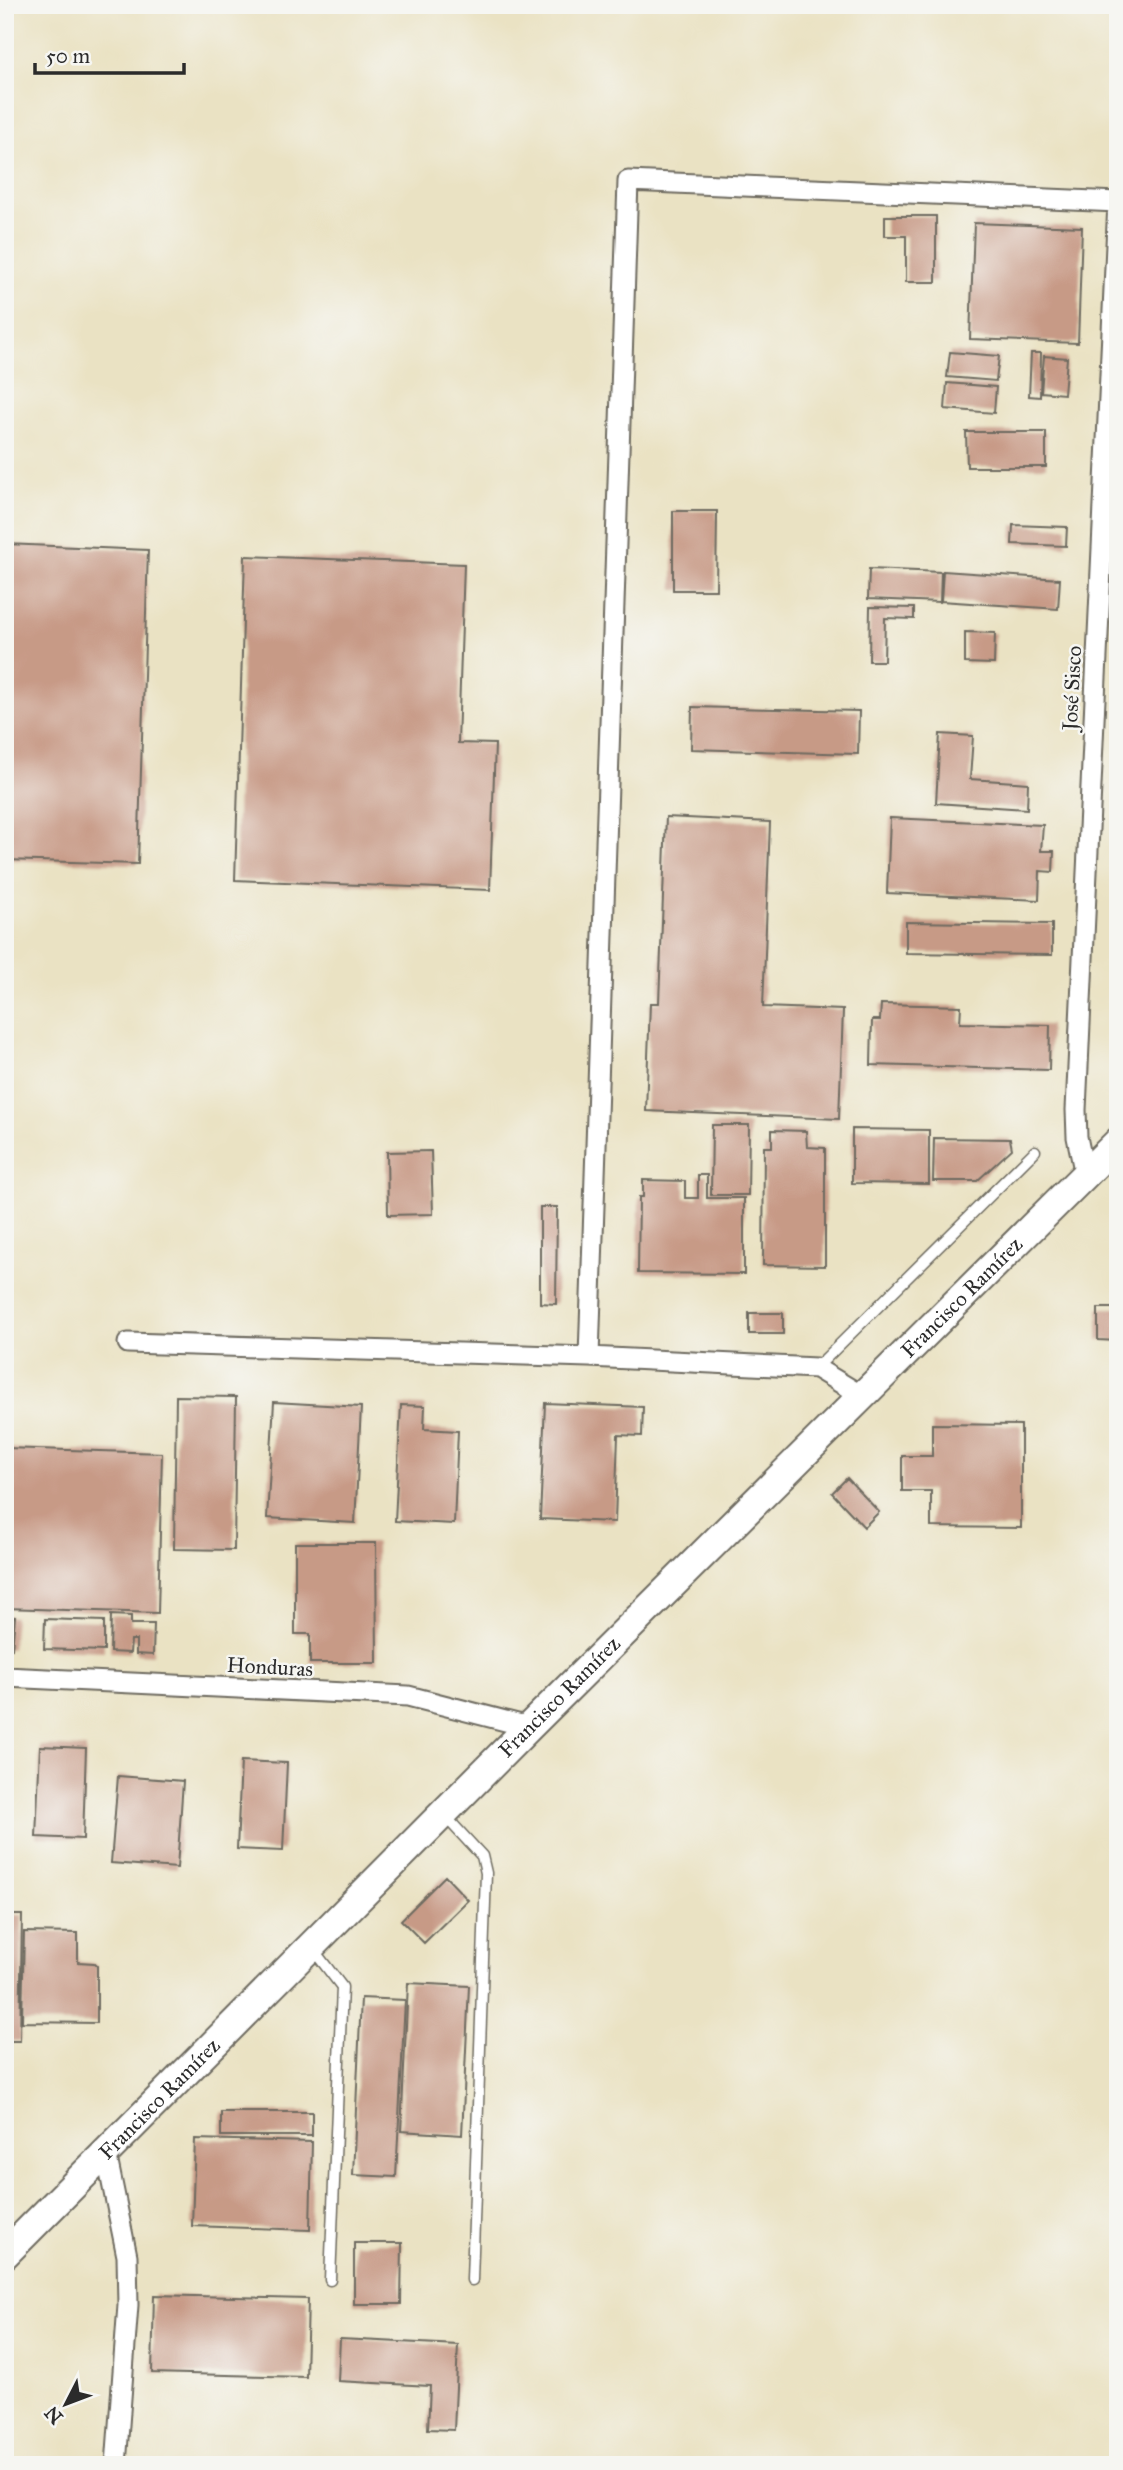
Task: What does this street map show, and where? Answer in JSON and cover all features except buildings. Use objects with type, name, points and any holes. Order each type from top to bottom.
[{"type":"street","points":[[589,1357],[628,181],[1118,202]]},
{"type":"street","name":"José Sisco","points":[[1085,1175],[1077,1137],[1076,1110],[1118,202]]},
{"type":"street","name":"Francisco Ramírez","points":[[5,2254],[529,1727],[1118,1142]]},
{"type":"street","points":[[128,1343],[589,1357],[816,1368],[862,1396]]},
{"type":"street","name":"Honduras","points":[[5,1677],[408,1696],[529,1727]]},
{"type":"street","points":[[106,2153],[127,2256],[128,2305],[116,2465]]},
{"type":"lane","points":[[816,1368],[1035,1151]]},
{"type":"lane","points":[[443,1814],[482,1856],[486,1873],[472,2280]]},
{"type":"lane","points":[[310,1947],[329,1966],[342,1987],[330,2280]]}]
